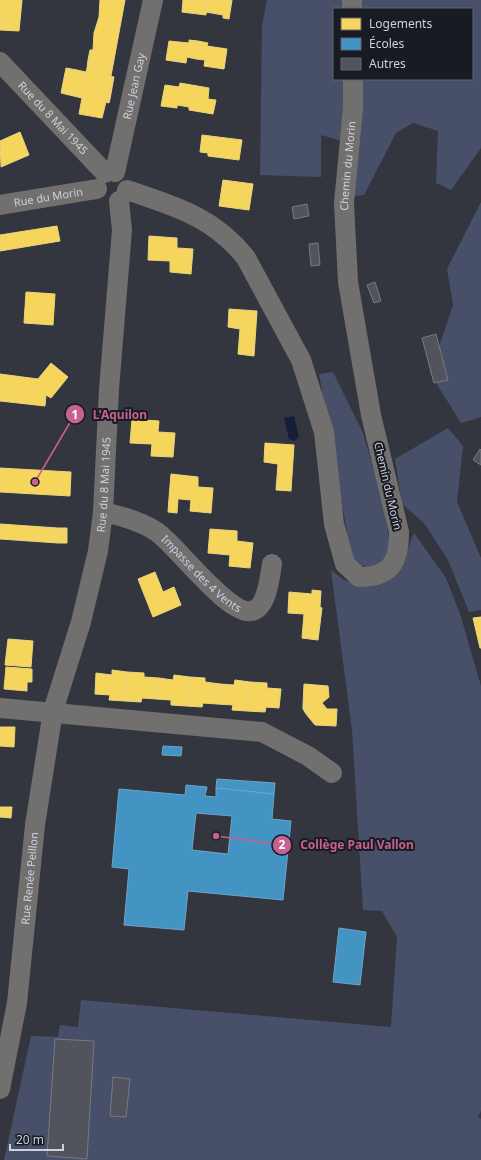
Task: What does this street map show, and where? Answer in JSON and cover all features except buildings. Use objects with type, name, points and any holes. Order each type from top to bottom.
[{"type":"street","name":"Rue Jean Gay","points":[[106,178],[153,0]]},
{"type":"street","name":"Rue du 8 Mai 1945","points":[[0,62],[106,178]]},
{"type":"street","name":"Chemin du Morin","points":[[123,196],[185,209],[211,224],[236,245],[246,258],[301,360],[324,432],[334,524],[345,564],[359,577],[373,577],[386,572],[396,560],[399,546],[399,532],[371,415],[348,282],[344,203],[353,108],[353,80]]},
{"type":"street","points":[[106,178],[125,179],[123,196],[108,202],[102,199],[106,178]]},
{"type":"street","name":"Rue du Morin","points":[[0,205],[106,178]]},
{"type":"street","name":"Rue du 8 Mai 1945","points":[[67,669],[98,551],[103,512],[109,389],[122,230],[123,196]]},
{"type":"street","name":"Impasse des 4 Vents","points":[[103,512],[129,518],[158,533],[223,598],[239,609],[251,612],[262,603],[272,564]]},
{"type":"street","name":"Rue Renée Peillon","points":[[0,1089],[17,1003],[35,825],[53,712],[67,669]]},
{"type":"street","points":[[0,708],[262,732],[308,756],[332,773]]},
{"type":"shaded area","points":[[267,0],[481,0],[481,148],[451,190],[436,183],[438,131],[413,123],[396,133],[364,195],[353,196],[356,145],[321,135],[321,177],[260,175],[262,26]]},
{"type":"shaded area","points":[[481,202],[481,417],[461,423],[430,373],[453,305],[447,269]]},
{"type":"shaded area","points":[[333,372],[363,433],[382,497],[391,550],[381,565],[372,567],[358,564],[350,555],[348,548],[347,532],[319,374]]},
{"type":"shaded area","points":[[294,416],[299,437],[294,441],[289,439],[284,418]]},
{"type":"shaded area","points":[[448,428],[463,446],[457,502],[481,558],[481,610],[469,612],[448,560],[424,523],[402,504],[395,459]]},
{"type":"shaded area","points":[[414,533],[446,578],[460,614],[481,686],[481,1111],[478,1117],[481,1119],[481,1160],[4,1160],[31,1036],[58,1037],[60,1025],[78,1027],[81,1000],[391,1027],[397,937],[382,911],[363,910],[352,730],[331,570],[344,580],[363,586],[400,568]]},
{"type":"place","name":"L'Aquilon","points":[[35,482]]},
{"type":"place","name":"Collège Paul Vallon","points":[[216,836]]}]
